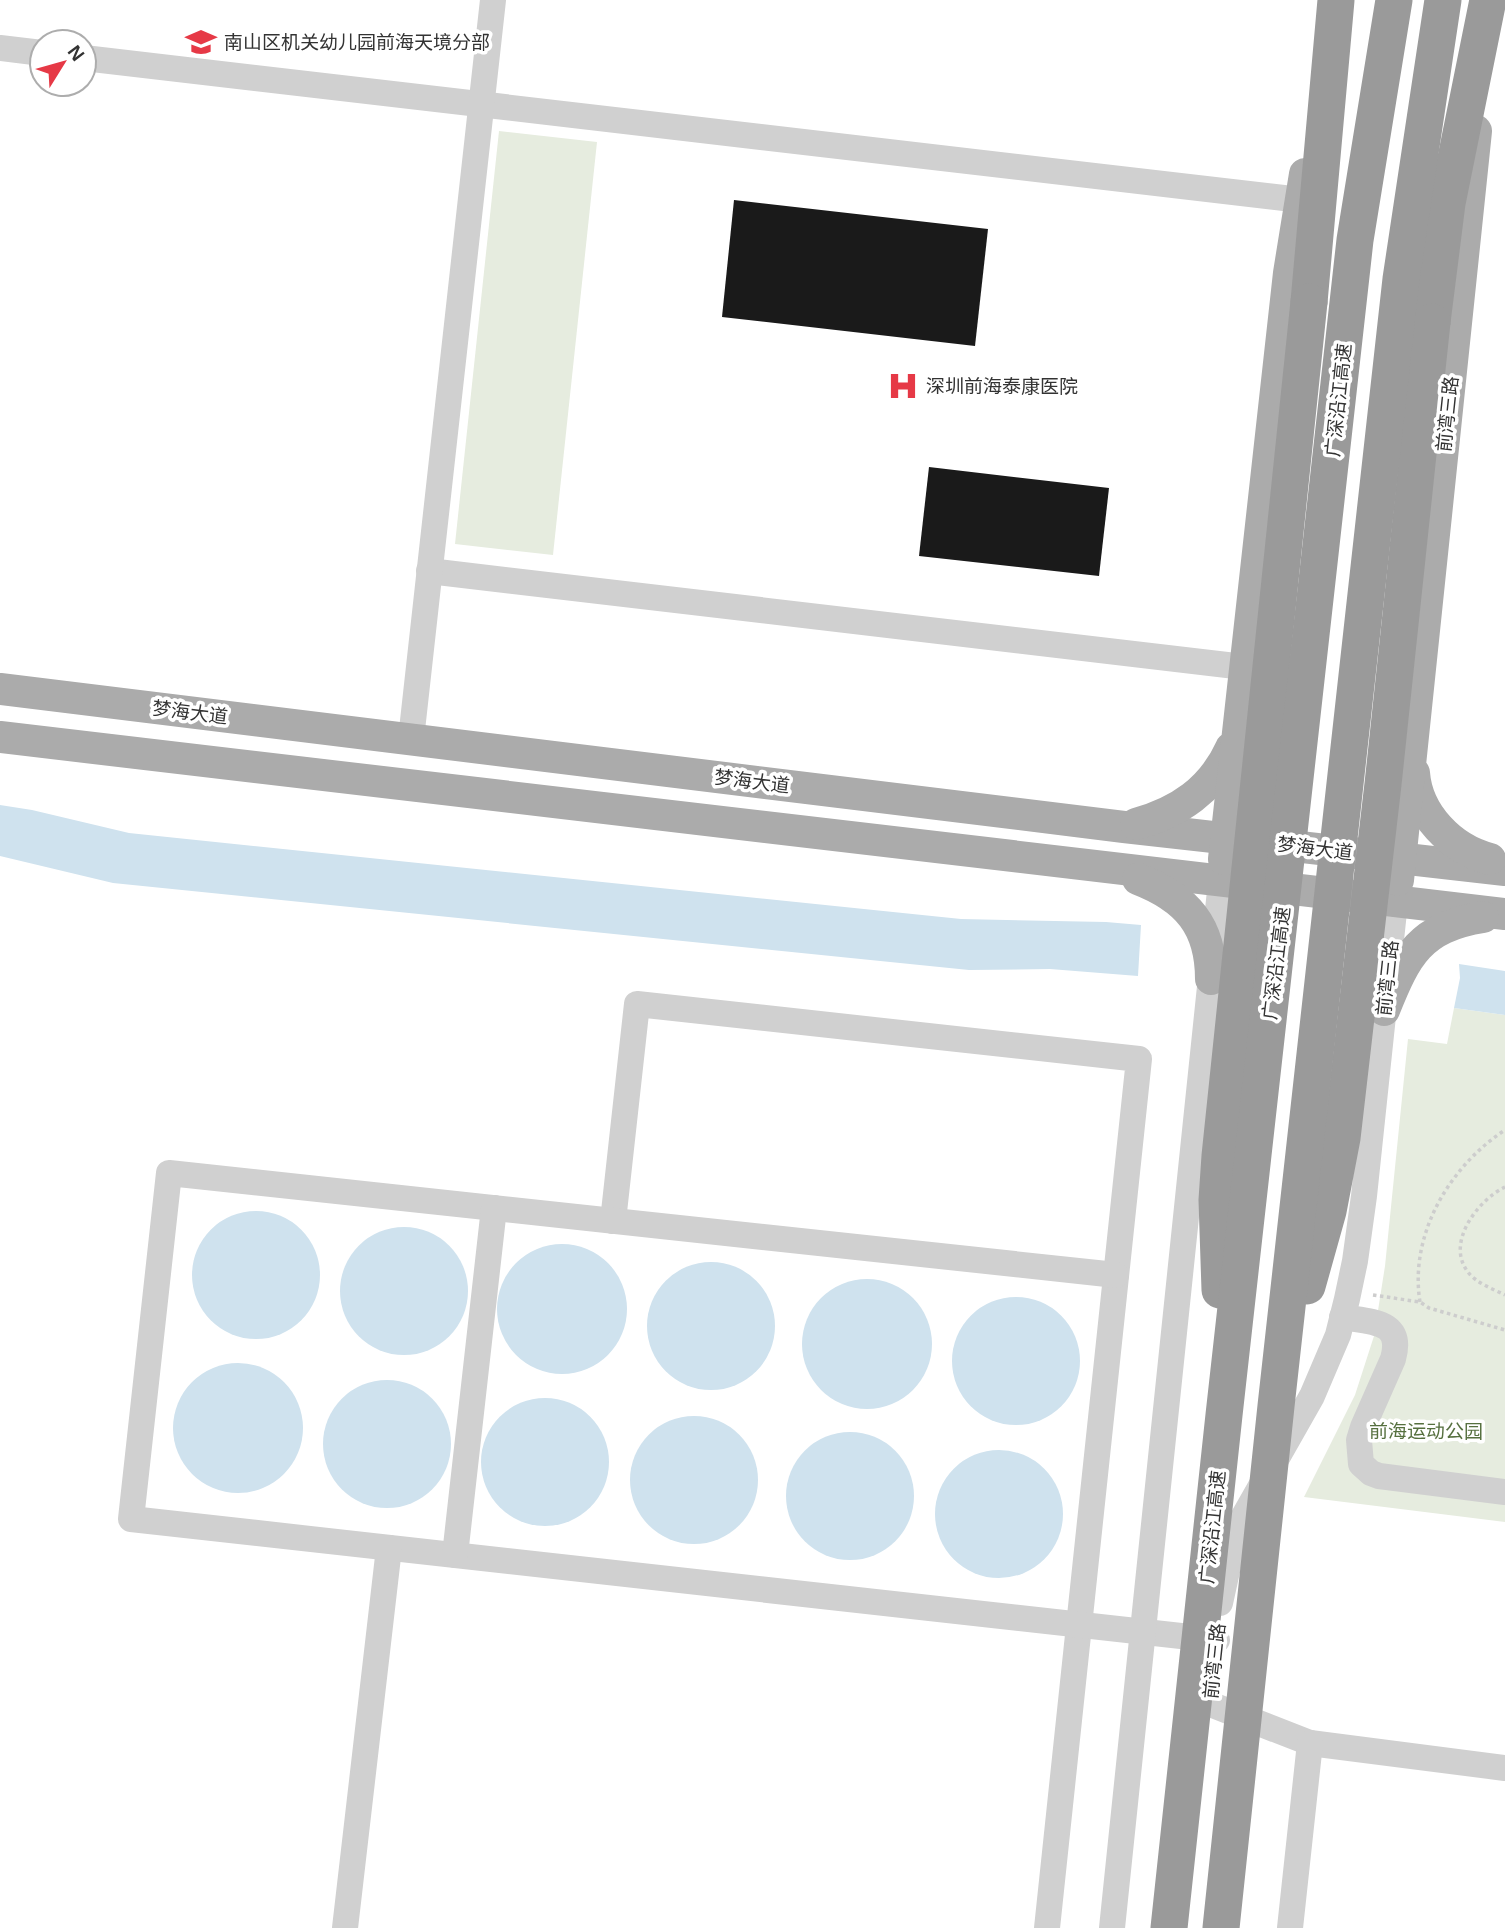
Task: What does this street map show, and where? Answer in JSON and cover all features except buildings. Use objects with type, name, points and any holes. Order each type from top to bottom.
[{"type":"highway","points":[[1224,1415],[1217,1200],[1220,1156],[1309,302],[1334,0]]},
{"type":"highway","name":"广深沿江高速","points":[[1169,1928],[1355,240],[1394,0]]},
{"type":"highway","points":[[1221,1928],[1401,279],[1443,0]]},
{"type":"highway","points":[[1276,1406],[1328,1212],[1342,1138],[1447,202],[1488,0]]},
{"type":"main road","points":[[1221,881],[1289,273],[1334,0]]},
{"type":"main road","name":"前湾三路","points":[[1395,902],[1488,0]]},
{"type":"main road","name":"梦海大道","points":[[0,689],[1124,827],[1505,870]]},
{"type":"main road","points":[[1124,827],[1154,819],[1190,801],[1214,778],[1225,762],[1237,734]]},
{"type":"main road","points":[[0,737],[1505,914]]},
{"type":"main road","points":[[1412,746],[1415,786],[1425,810],[1439,829],[1455,844],[1480,857],[1505,863]]},
{"type":"main road","points":[[1111,869],[1158,887],[1177,898],[1190,912],[1208,945],[1211,979]]},
{"type":"main road","points":[[1384,1010],[1402,965],[1416,947],[1454,923],[1505,914]]},
{"type":"street","points":[[411,739],[493,0]]},
{"type":"street","points":[[0,48],[28,51]]},
{"type":"street","points":[[98,60],[1301,200]]},
{"type":"street","points":[[429,571],[1244,667]]},
{"type":"street","points":[[1112,1928],[1221,881]]},
{"type":"street","name":"前湾三路","points":[[1186,1928],[1222,1587],[1234,1539],[1244,1516],[1312,1396],[1338,1335],[1355,1261],[1395,902]]},
{"type":"street","points":[[613,1221],[637,1004],[1139,1059],[1047,1928]]},
{"type":"street","points":[[1116,1275],[169,1173],[131,1519],[1217,1640]]},
{"type":"street","points":[[455,1555],[494,1208]]},
{"type":"street","points":[[1342,1317],[1379,1324],[1389,1328],[1395,1337],[1393,1359],[1359,1440],[1361,1464],[1379,1476],[1505,1492]]},
{"type":"street","points":[[345,1928],[389,1548]]},
{"type":"street","points":[[1210,1704],[1310,1743],[1505,1768]]},
{"type":"street","points":[[1290,1928],[1310,1743]]},
{"type":"path","points":[[1420,1302],[1418,1289],[1421,1259],[1427,1229],[1439,1202],[1456,1174],[1472,1155],[1505,1130]]},
{"type":"path","points":[[1505,1187],[1485,1200],[1468,1223],[1460,1255],[1467,1271],[1474,1278],[1505,1295]]},
{"type":"path","points":[[1373,1295],[1420,1302],[1429,1308],[1505,1331]]},
{"type":"green space","points":[[499,131],[597,142],[553,555],[455,544]]},
{"type":"green space","name":"前海运动公园","points":[[1454,1008],[1505,1015],[1505,1522],[1304,1497],[1355,1395],[1374,1336],[1385,1266],[1408,1039],[1447,1044]]},
{"type":"water","points":[[0,805],[129,833],[961,919],[1141,925],[1138,976],[1050,969],[969,970],[113,883],[0,856]]},
{"type":"water","points":[[1459,964],[1505,971],[1505,1015],[1454,1008],[1460,978]]},
{"type":"water","points":[[256,1211],[281,1215],[302,1229],[316,1250],[320,1275],[316,1300],[302,1321],[281,1335],[256,1339],[231,1335],[210,1321],[196,1300],[192,1275],[196,1250],[210,1229],[231,1215]]},
{"type":"water","points":[[404,1227],[429,1231],[450,1245],[464,1266],[468,1291],[464,1316],[450,1337],[429,1351],[404,1355],[379,1351],[358,1337],[344,1316],[340,1291],[344,1266],[358,1245],[379,1231]]},
{"type":"water","points":[[562,1244],[587,1249],[608,1263],[622,1284],[627,1309],[622,1334],[608,1355],[587,1369],[562,1374],[537,1369],[516,1355],[502,1334],[497,1309],[502,1284],[516,1263],[537,1249]]},
{"type":"water","points":[[711,1262],[736,1266],[757,1280],[771,1301],[775,1326],[771,1351],[757,1372],[736,1386],[711,1390],[686,1386],[665,1372],[651,1351],[647,1326],[651,1301],[665,1280],[686,1266]]},
{"type":"water","points":[[867,1279],[892,1284],[913,1298],[927,1319],[932,1344],[927,1369],[913,1390],[892,1404],[867,1409],[842,1404],[821,1390],[807,1369],[802,1344],[807,1319],[821,1298],[842,1284]]},
{"type":"water","points":[[1016,1297],[1041,1301],[1062,1315],[1076,1336],[1080,1361],[1076,1386],[1062,1407],[1041,1421],[1016,1425],[991,1421],[970,1407],[956,1386],[952,1361],[956,1336],[970,1315],[991,1301]]},
{"type":"water","points":[[238,1363],[263,1368],[284,1382],[298,1403],[303,1428],[298,1453],[284,1474],[263,1488],[238,1493],[213,1488],[192,1474],[178,1453],[173,1428],[178,1403],[192,1382],[213,1368]]},
{"type":"water","points":[[387,1380],[412,1384],[433,1398],[447,1419],[451,1444],[447,1469],[433,1490],[412,1504],[387,1508],[362,1504],[341,1490],[327,1469],[323,1444],[327,1419],[341,1398],[362,1384]]},
{"type":"water","points":[[545,1398],[570,1402],[591,1416],[605,1437],[609,1462],[605,1487],[591,1508],[570,1522],[545,1526],[520,1522],[499,1508],[485,1487],[481,1462],[485,1437],[499,1416],[520,1402]]},
{"type":"water","points":[[694,1416],[719,1420],[740,1434],[754,1455],[758,1480],[754,1505],[740,1526],[719,1540],[694,1544],[669,1540],[648,1526],[634,1505],[630,1480],[634,1455],[648,1434],[669,1420]]},
{"type":"water","points":[[850,1432],[875,1436],[896,1450],[910,1471],[914,1496],[910,1521],[896,1542],[875,1556],[850,1560],[825,1556],[804,1542],[790,1521],[786,1496],[790,1471],[804,1450],[825,1436]]},
{"type":"water","points":[[999,1450],[1024,1454],[1045,1468],[1059,1489],[1063,1514],[1059,1539],[1045,1560],[1024,1574],[999,1578],[974,1574],[953,1560],[939,1539],[935,1514],[939,1489],[953,1468],[974,1454]]},
{"type":"place","name":"南山区机关幼儿园前海天境分部","points":[[201,42]]},
{"type":"place","name":"深圳前海泰康医院","points":[[903,386]]}]
